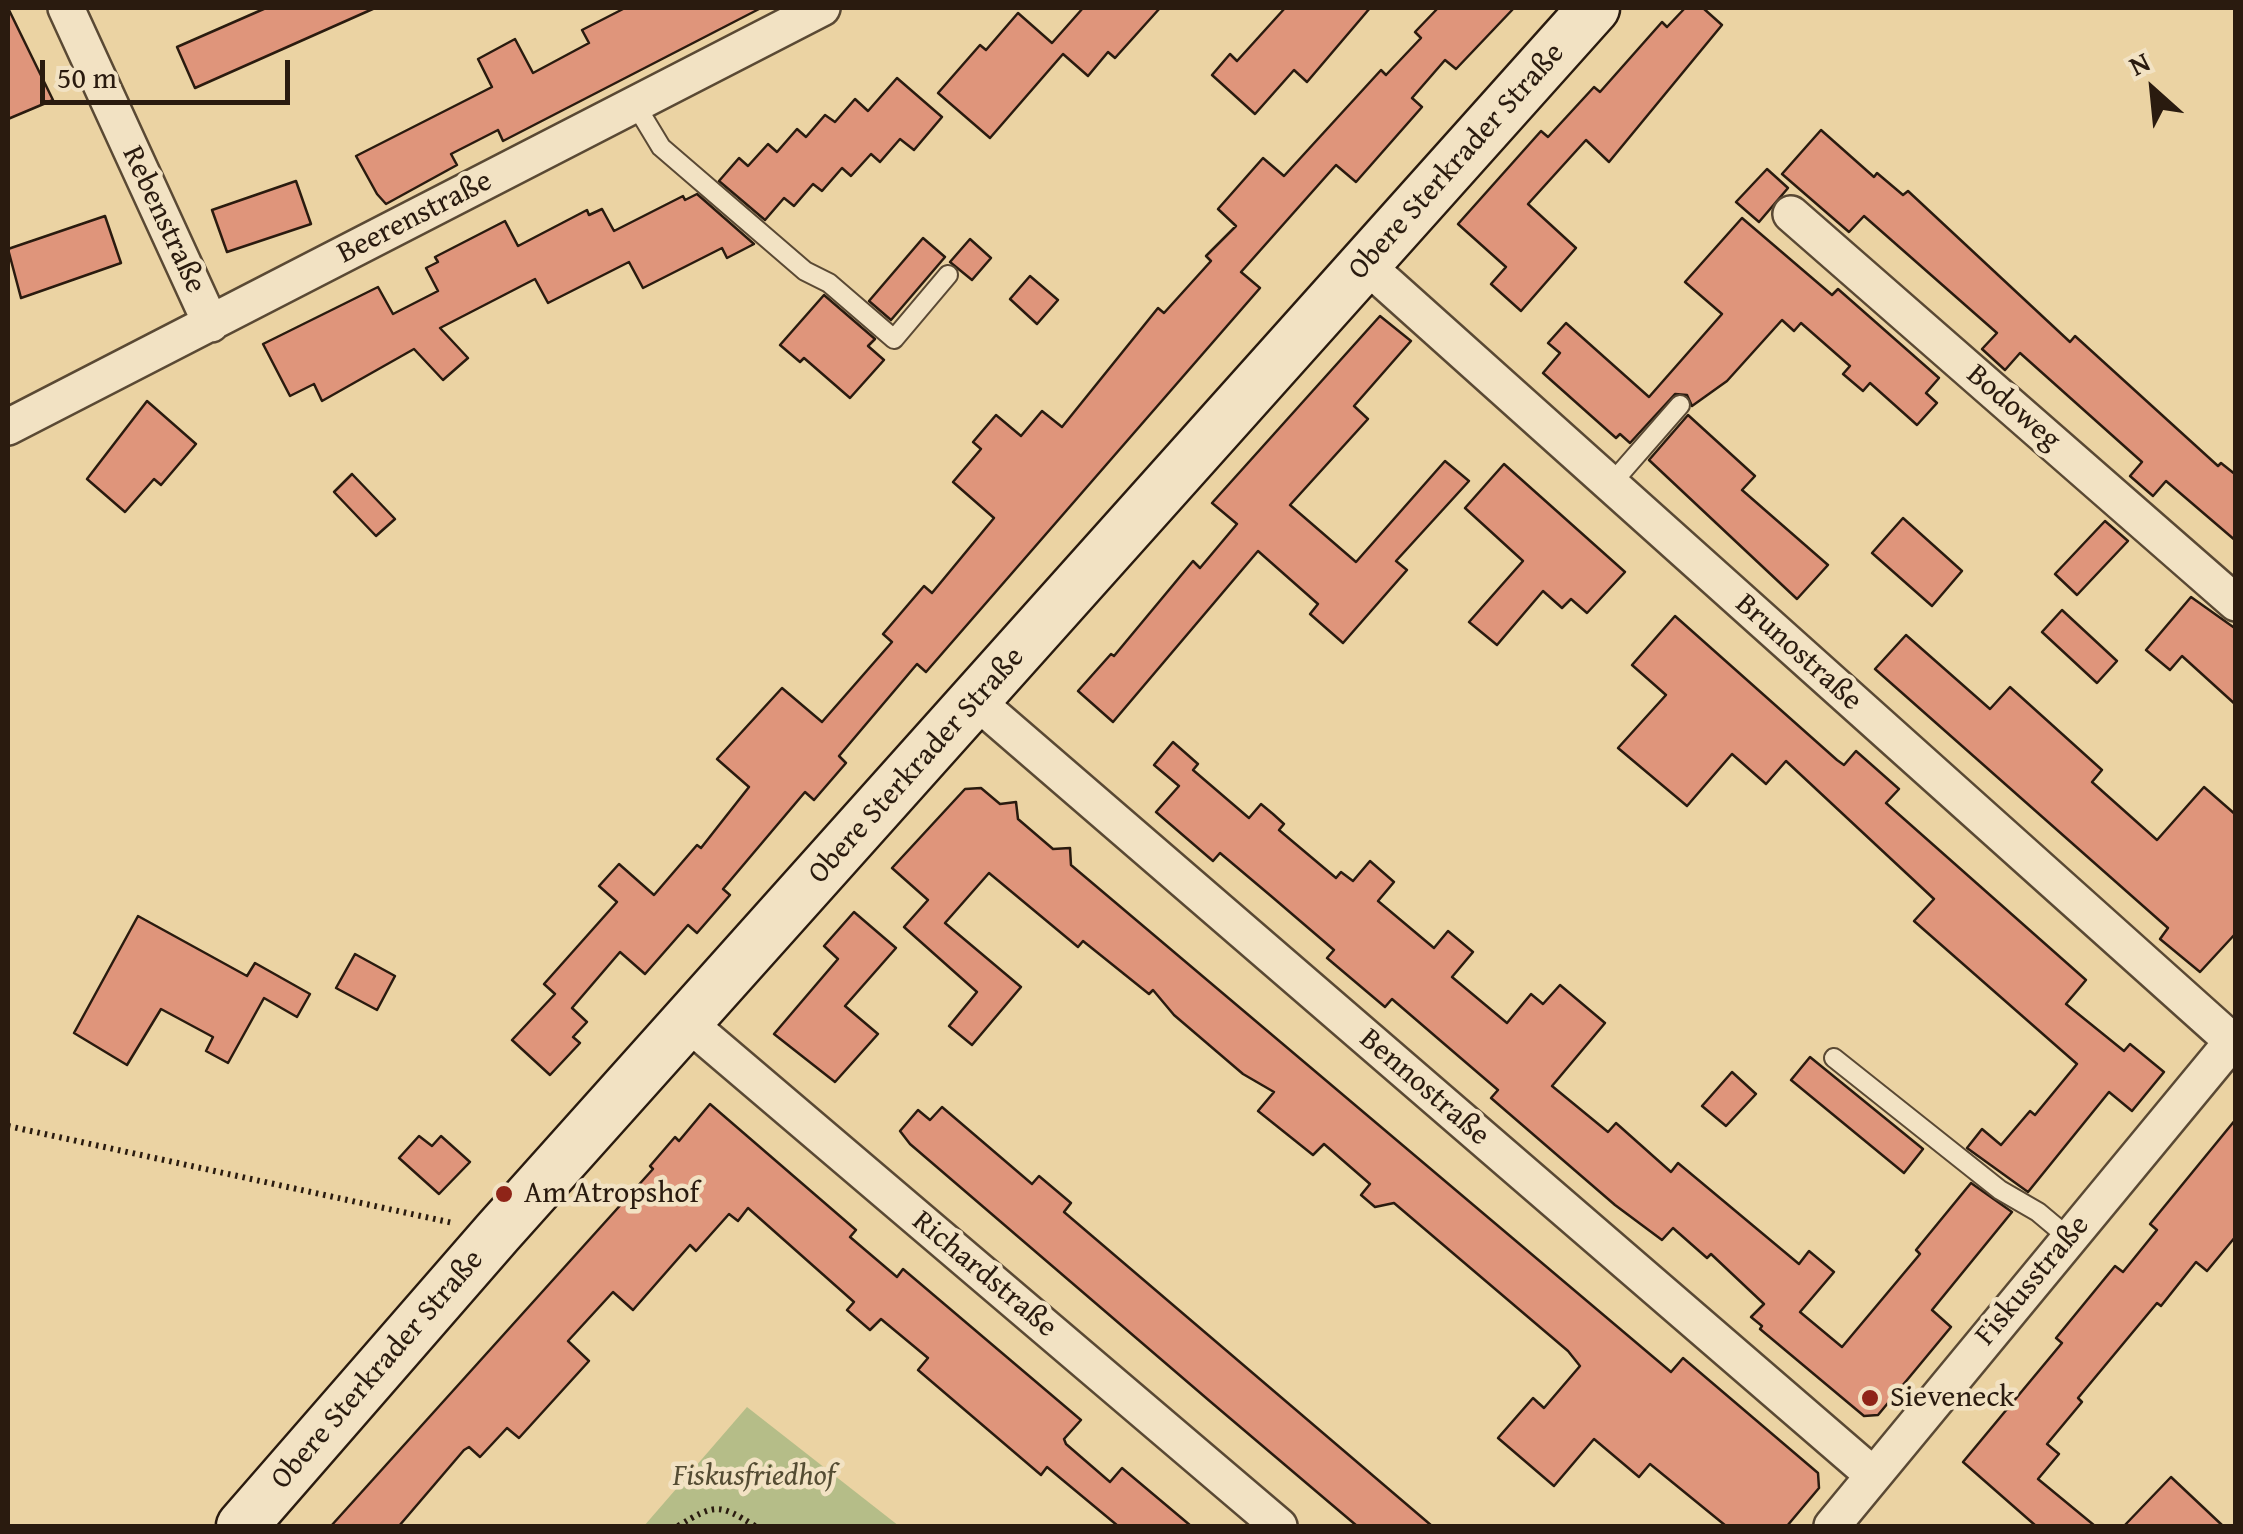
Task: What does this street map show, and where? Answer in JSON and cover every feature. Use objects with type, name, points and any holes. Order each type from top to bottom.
[{"type":"street","name":"Rebenstraße","points":[[66,8],[211,324]]},
{"type":"street","name":"Beerenstraße","points":[[8,427],[822,8]]},
{"type":"street","name":"Obere Sterkrader Straße","points":[[242,1526],[498,1232],[1594,8]]},
{"type":"street","name":"Bodoweg","points":[[1792,214],[2236,603]]},
{"type":"street","name":"Brunostraße","points":[[1365,264],[2234,1039]]},
{"type":"street","name":"Bennostraße","points":[[975,700],[1873,1475]]},
{"type":"street","name":"Richardstraße","points":[[688,1023],[1279,1526]]},
{"type":"street","name":"Fiskusstraße","points":[[1832,1526],[2234,1039]]},
{"type":"lane","points":[[635,104],[661,148],[804,271],[830,283],[894,338],[948,275]]},
{"type":"lane","points":[[1611,484],[1680,405]]},
{"type":"lane","points":[[1834,1058],[2000,1190],[2038,1212],[2069,1238]]},
{"type":"path","points":[[8,1126],[498,1232]]},
{"type":"path","points":[[678,1526],[706,1509],[725,1508],[754,1526]]},
{"type":"green space","name":"Fiskusfriedhof","points":[[747,1407],[899,1526],[644,1526]]},
{"type":"building","points":[[8,8],[53,100],[8,119]]},
{"type":"building","points":[[266,8],[375,8],[195,88],[177,47]]},
{"type":"building","points":[[625,8],[761,8],[503,141],[498,130],[451,154],[457,165],[386,204],[377,194],[356,156],[492,87],[478,59],[515,39],[533,73],[589,43],[582,30]]},
{"type":"building","points":[[1083,8],[1160,8],[1115,58],[1108,52],[1088,76],[1063,54],[990,138],[938,93],[980,45],[986,50],[1018,13],[1052,43]]},
{"type":"building","points":[[1285,8],[1370,8],[1307,82],[1294,70],[1255,114],[1212,75],[1230,54],[1237,61]]},
{"type":"building","points":[[1438,8],[1514,8],[1456,69],[1445,60],[1412,98],[1422,107],[1356,182],[1336,165],[1241,272],[1260,288],[926,672],[917,664],[839,756],[846,763],[814,800],[805,792],[723,889],[730,895],[697,933],[688,925],[645,974],[620,952],[572,1008],[587,1022],[573,1037],[580,1043],[550,1075],[512,1040],[555,994],[544,984],[617,902],[599,886],[619,864],[654,895],[697,845],[701,848],[749,787],[717,759],[782,688],[822,722],[892,642],[883,634],[924,586],[932,593],[994,518],[953,482],[981,449],[973,442],[996,415],[1021,436],[1042,411],[1062,427],[1158,308],[1164,313],[1211,261],[1206,256],[1236,226],[1218,209],[1263,158],[1284,176],[1381,70],[1386,75],[1421,38],[1415,32]]},
{"type":"building","points":[[1685,8],[1703,8],[1722,25],[1609,162],[1586,140],[1528,204],[1576,248],[1521,311],[1491,284],[1506,267],[1458,224],[1541,131],[1548,137],[1594,87],[1600,92],[1662,22],[1667,27]]},
{"type":"building","points":[[897,78],[942,117],[914,150],[900,139],[880,162],[871,154],[851,176],[842,168],[822,191],[813,184],[794,206],[784,198],[765,220],[719,181],[739,158],[748,166],[768,144],[777,152],[797,129],[806,137],[825,115],[835,122],[855,99],[868,111]]},
{"type":"building","points":[[1821,130],[1874,177],[1877,173],[1903,195],[1908,191],[2070,342],[2075,336],[2218,466],[2221,463],[2236,475],[2236,541],[2166,481],[2153,496],[2130,476],[2142,462],[2020,353],[2005,370],[1982,349],[1997,333],[1864,216],[1849,232],[1782,174]]},
{"type":"building","points":[[1767,169],[1788,188],[1759,222],[1736,202]]},
{"type":"building","points":[[296,181],[311,224],[227,252],[212,210]]},
{"type":"building","points":[[697,194],[754,244],[727,258],[722,248],[643,288],[629,262],[548,303],[535,279],[440,328],[468,358],[443,380],[414,349],[322,401],[314,384],[290,396],[263,344],[378,287],[393,314],[438,291],[426,268],[438,262],[435,257],[505,221],[518,246],[587,210],[589,215],[602,209],[614,231],[683,196],[685,200]]},
{"type":"building","points":[[105,216],[121,263],[21,298],[8,249]]},
{"type":"building","points":[[1742,218],[1832,295],[1838,289],[1939,378],[1926,393],[1937,403],[1917,425],[1870,383],[1863,391],[1843,374],[1850,366],[1801,323],[1794,331],[1782,320],[1727,381],[1692,406],[1687,395],[1675,394],[1630,443],[1620,434],[1616,438],[1543,373],[1560,353],[1548,343],[1566,323],[1649,397],[1722,314],[1685,282]]},
{"type":"building","points":[[923,238],[945,257],[891,320],[869,301]]},
{"type":"building","points":[[970,239],[991,258],[972,280],[950,262]]},
{"type":"building","points":[[1030,276],[1058,300],[1037,324],[1010,299]]},
{"type":"building","points":[[824,295],[875,339],[868,346],[884,360],[850,398],[804,358],[800,362],[780,345]]},
{"type":"building","points":[[1380,316],[1411,341],[1354,406],[1368,419],[1290,505],[1356,562],[1445,461],[1469,481],[1396,561],[1407,570],[1343,643],[1310,614],[1318,604],[1258,551],[1113,722],[1078,691],[1111,654],[1114,656],[1193,561],[1200,568],[1237,524],[1212,503]]},
{"type":"building","points":[[147,401],[196,444],[161,485],[154,479],[125,512],[87,479]]},
{"type":"building","points":[[1688,415],[1755,476],[1742,490],[1828,565],[1797,599],[1649,460]]},
{"type":"building","points":[[1504,464],[1625,572],[1587,613],[1571,599],[1562,608],[1543,591],[1497,645],[1469,622],[1523,561],[1465,508]]},
{"type":"building","points":[[352,474],[395,519],[376,536],[334,492]]},
{"type":"building","points":[[1903,518],[1962,571],[1932,606],[1872,553]]},
{"type":"building","points":[[2105,521],[2128,541],[2077,595],[2055,574]]},
{"type":"building","points":[[2191,597],[2236,629],[2236,705],[2182,656],[2170,670],[2146,650]]},
{"type":"building","points":[[2062,610],[2117,661],[2097,683],[2042,632]]},
{"type":"building","points":[[1675,616],[1837,760],[1844,765],[1856,751],[1899,789],[1886,803],[2086,980],[2066,1004],[2124,1051],[2130,1044],[2164,1072],[2132,1111],[2109,1092],[2028,1192],[1967,1148],[1982,1129],[2001,1145],[2030,1111],[2035,1115],[2077,1064],[1914,921],[1934,899],[1786,761],[1766,784],[1732,754],[1687,806],[1618,748],[1666,695],[1632,665]]},
{"type":"building","points":[[1906,635],[1990,709],[2010,687],[2102,770],[2092,782],[2157,840],[2204,787],[2236,815],[2236,933],[2200,972],[2160,939],[2168,928],[1875,669]]},
{"type":"building","points":[[1173,742],[1198,764],[1193,770],[1249,818],[1261,804],[1284,824],[1279,830],[1336,878],[1341,872],[1353,881],[1370,861],[1394,882],[1378,901],[1434,948],[1448,931],[1473,952],[1452,977],[1507,1023],[1531,994],[1543,1004],[1560,985],[1605,1023],[1552,1086],[1608,1132],[1616,1123],[1671,1172],[1678,1163],[1799,1264],[1809,1251],[1834,1272],[1800,1312],[1842,1347],[1920,1254],[1916,1250],[1971,1183],[2012,1212],[1932,1310],[1951,1327],[1878,1415],[1864,1416],[1760,1329],[1762,1326],[1751,1317],[1764,1304],[1711,1254],[1707,1258],[1673,1228],[1662,1240],[1615,1205],[1491,1098],[1498,1090],[1392,999],[1385,1007],[1327,958],[1334,950],[1271,896],[1220,853],[1213,861],[1156,812],[1179,786],[1154,765]]},
{"type":"building","points":[[981,788],[1000,804],[1016,802],[1018,819],[1053,849],[1070,848],[1071,865],[1671,1372],[1683,1358],[1818,1473],[1819,1488],[1787,1526],[1726,1526],[1650,1464],[1639,1477],[1594,1439],[1554,1486],[1498,1438],[1533,1398],[1544,1408],[1580,1366],[1568,1351],[1394,1203],[1375,1207],[1361,1195],[1370,1184],[1324,1144],[1313,1155],[1258,1111],[1274,1092],[1243,1074],[1174,1015],[1153,990],[1149,994],[1083,941],[1078,947],[989,873],[945,923],[1021,987],[972,1045],[949,1026],[977,992],[904,927],[928,900],[892,868],[965,789]]},
{"type":"building","points":[[854,912],[896,948],[845,1006],[878,1034],[835,1082],[774,1034],[838,959],[824,946]]},
{"type":"building","points":[[138,916],[247,976],[255,963],[310,994],[297,1017],[264,998],[228,1063],[206,1051],[213,1037],[161,1009],[127,1065],[74,1033]]},
{"type":"building","points":[[355,954],[395,976],[377,1010],[336,988]]},
{"type":"building","points":[[1810,1057],[1923,1149],[1904,1173],[1791,1080]]},
{"type":"building","points":[[1732,1072],[1756,1094],[1726,1126],[1702,1106]]},
{"type":"building","points":[[710,1104],[856,1230],[850,1237],[897,1277],[903,1269],[1081,1420],[1064,1439],[1066,1444],[1110,1482],[1122,1468],[1191,1526],[1118,1526],[1047,1467],[1041,1475],[918,1370],[928,1358],[881,1319],[870,1330],[847,1310],[854,1302],[748,1208],[738,1221],[729,1214],[696,1251],[690,1245],[633,1310],[613,1292],[568,1341],[589,1361],[519,1438],[507,1428],[480,1457],[469,1447],[464,1450],[399,1526],[331,1526],[653,1169],[650,1166],[675,1137],[679,1141]]},
{"type":"building","points":[[942,1107],[1032,1184],[1039,1176],[1071,1203],[1064,1212],[1432,1526],[1357,1526],[1212,1403],[910,1144],[900,1131],[918,1110],[930,1120]]},
{"type":"building","points":[[2236,1119],[2236,1236],[2207,1271],[2196,1262],[2161,1306],[2157,1303],[2078,1398],[2082,1402],[2047,1444],[2059,1454],[2038,1479],[2095,1526],[2036,1526],[1963,1462],[2062,1343],[2056,1338],[2115,1266],[2123,1272],[2157,1230],[2150,1224]]},
{"type":"building","points":[[419,1136],[432,1146],[441,1136],[470,1162],[439,1194],[399,1158]]},
{"type":"building","points":[[2171,1477],[2223,1526],[2124,1526]]},
{"type":"place","name":"Am Atropshof","points":[[504,1194]]},
{"type":"place","name":"Sieveneck","points":[[1870,1398]]}]
